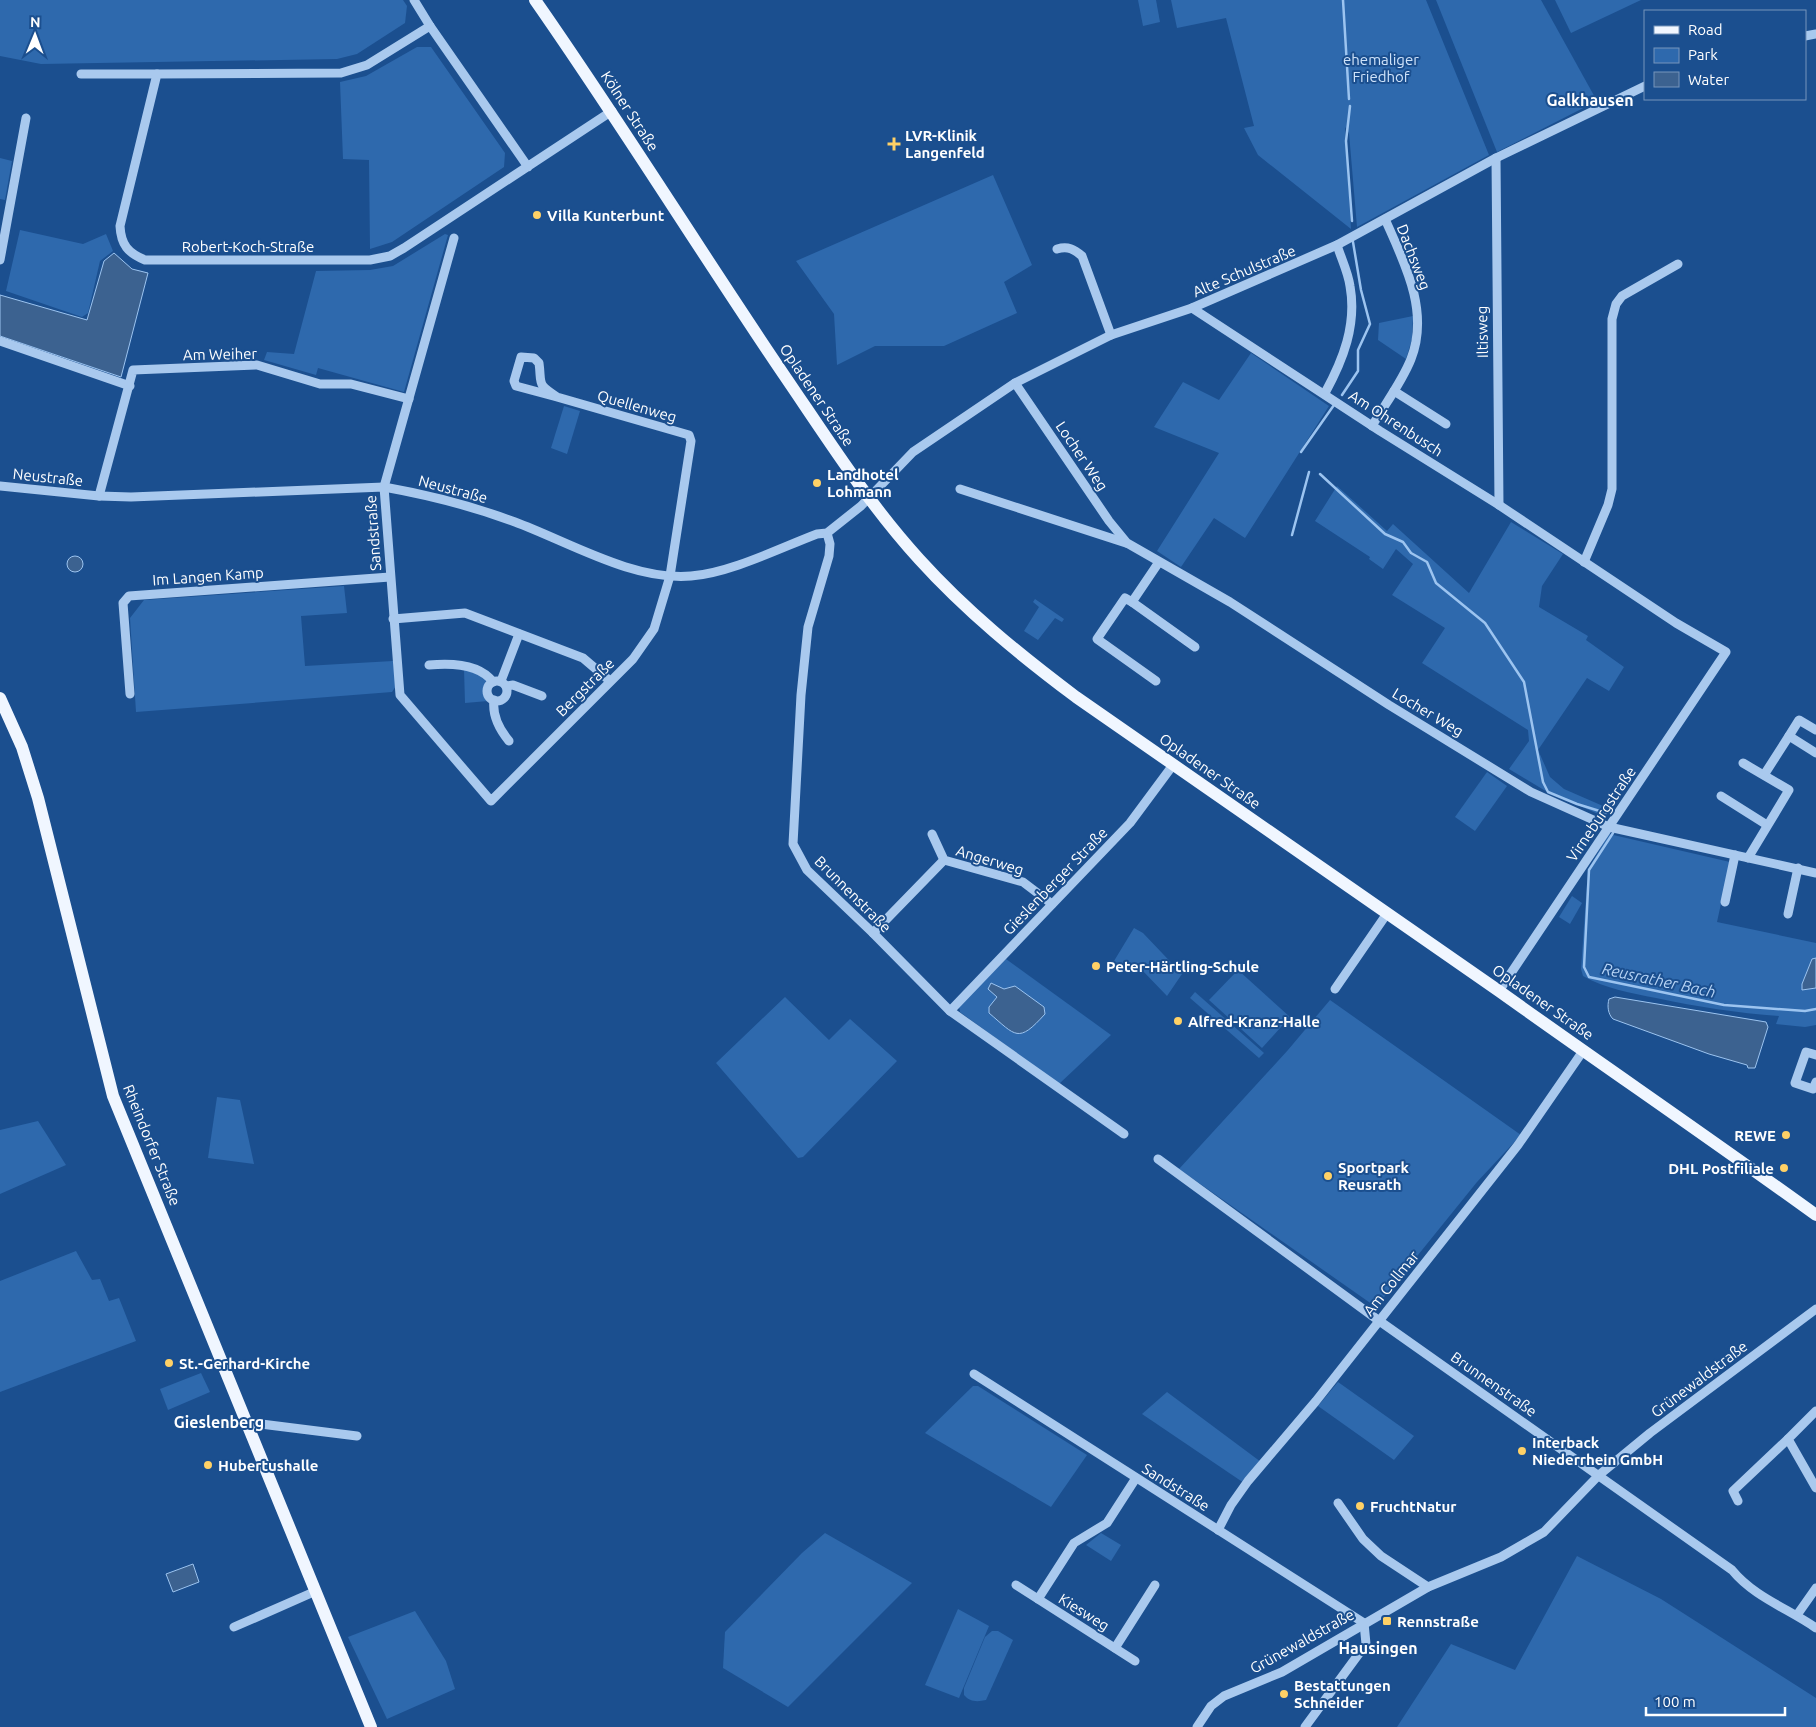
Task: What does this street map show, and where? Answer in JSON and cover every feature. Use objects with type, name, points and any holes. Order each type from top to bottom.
[{"type":"main road","name":"Kölner Straße","points":[[535,0],[612,111],[695,242]]},
{"type":"main road","name":"Opladener Straße","points":[[695,242],[869,498],[932,574],[995,633],[1039,669],[1173,765],[1386,915],[1499,991],[1816,1215]]},
{"type":"main road","name":"Rheindorfer Straße","points":[[0,698],[22,747],[38,798],[113,1096],[201,1307],[245,1422],[327,1617],[337,1647],[372,1727]]},
{"type":"main road","name":"Rheindorfer Straße","points":[[327,1617],[344,1644],[380,1727]]},
{"type":"street","points":[[414,0],[528,167]]},
{"type":"street","points":[[81,74],[341,73],[367,64],[430,26]]},
{"type":"street","name":"Robert-Koch-Straße","points":[[156,74],[120,226],[121,238],[126,249],[146,260],[370,260],[390,256],[612,111]]},
{"type":"street","name":"Alte Schulstraße","points":[[869,498],[913,452],[1015,383],[1111,335],[1192,308],[1337,245],[1496,158],[1644,86]]},
{"type":"street","points":[[0,260],[26,118]]},
{"type":"street","name":"Iltisweg","points":[[1496,158],[1499,505]]},
{"type":"street","name":"Dachsweg","points":[[1372,426],[1411,359],[1418,327],[1416,299],[1408,270],[1384,219]]},
{"type":"street","name":"Sandstraße","points":[[454,238],[384,487],[400,695],[491,801]]},
{"type":"street","points":[[1325,393],[1337,371],[1350,332],[1350,286],[1337,245]]},
{"type":"street","points":[[1057,249],[1064,247],[1074,250],[1082,256],[1111,335]]},
{"type":"street","points":[[1584,562],[1608,505],[1612,489],[1612,319],[1616,304],[1629,290],[1678,264]]},
{"type":"street","name":"Am Ohrenbusch","points":[[1192,308],[1325,393],[1372,426],[1499,505],[1676,623],[1726,652]]},
{"type":"street","points":[[0,341],[130,386]]},
{"type":"street","name":"Quellenweg","points":[[557,398],[541,385],[539,380],[539,363],[534,358],[521,357],[514,381],[516,386],[557,398],[689,435],[691,441],[670,576]]},
{"type":"street","name":"Am Weiher","points":[[99,496],[133,370],[257,365],[320,384],[351,384],[409,399]]},
{"type":"street","name":"Locher Weg","points":[[1015,383],[1127,543]]},
{"type":"street","points":[[1394,391],[1446,424]]},
{"type":"street","name":"Neustraße","points":[[0,486],[99,496],[131,497],[384,487],[420,493],[469,506],[618,563],[644,572],[670,576],[713,573],[816,534],[827,533],[869,498]]},
{"type":"street","name":"Locher Weg","points":[[960,489],[1127,543],[1230,602],[1388,705],[1531,792],[1609,828],[1816,873]]},
{"type":"street","name":"Brunnenstraße","points":[[827,533],[830,544],[829,556],[808,627],[801,695],[793,844],[808,870],[950,1011],[1124,1134]]},
{"type":"street","points":[[1132,602],[1160,562]]},
{"type":"street","name":"Bergstraße","points":[[491,801],[633,659],[654,629],[670,576]]},
{"type":"street","name":"Im Langen Kamp","points":[[130,694],[123,603],[129,596],[390,578]]},
{"type":"street","points":[[1156,681],[1097,639],[1125,598],[1195,647]]},
{"type":"street","points":[[393,619],[465,613],[583,658],[610,681]]},
{"type":"street","points":[[509,741],[495,718],[494,700],[488,691],[500,683],[519,634]]},
{"type":"street","name":"Virneburgstraße","points":[[1499,991],[1726,652]]},
{"type":"street","points":[[429,665],[456,663],[488,675],[500,683],[507,691],[505,697],[500,700],[494,700]]},
{"type":"street","points":[[500,683],[513,684],[542,696]]},
{"type":"street","points":[[1764,775],[1799,720],[1816,730]]},
{"type":"street","points":[[1788,736],[1816,753]]},
{"type":"street","points":[[1743,762],[1789,790],[1748,858]]},
{"type":"street","name":"Gieslenberger Straße","points":[[950,1011],[1130,823],[1173,765]]},
{"type":"street","points":[[1721,796],[1767,825]]},
{"type":"street","name":"Angerweg","points":[[932,834],[944,860],[1023,882],[1052,904]]},
{"type":"street","points":[[1725,902],[1735,855]]},
{"type":"street","name":"Angerweg","points":[[873,933],[944,860]]},
{"type":"street","points":[[1788,914],[1798,868]]},
{"type":"street","points":[[1335,989],[1386,915]]},
{"type":"street","name":"Am Collmar","points":[[1218,1530],[1231,1505],[1248,1481],[1316,1401],[1522,1139],[1583,1051]]},
{"type":"street","points":[[1816,1055],[1806,1052],[1796,1083],[1813,1089],[1816,1082]]},
{"type":"street","name":"Brunnenstraße","points":[[1158,1159],[1378,1320],[1732,1570],[1742,1580],[1777,1606],[1797,1615],[1816,1628]]},
{"type":"street","name":"Grünewaldstraße","points":[[1197,1727],[1211,1706],[1224,1696],[1282,1672],[1428,1587],[1501,1557],[1544,1532],[1600,1475],[1652,1432],[1816,1309]]},
{"type":"street","name":"Sandstraße","points":[[974,1374],[1364,1623]]},
{"type":"street","points":[[1738,1501],[1733,1491],[1816,1411]]},
{"type":"street","points":[[245,1422],[357,1436]]},
{"type":"street","points":[[1788,1439],[1816,1488]]},
{"type":"street","name":"Kiesweg","points":[[1038,1598],[1074,1543],[1107,1523],[1136,1478]]},
{"type":"street","points":[[1338,1503],[1363,1538],[1381,1556],[1428,1587]]},
{"type":"street","name":"Kiesweg","points":[[1016,1585],[1135,1661]]},
{"type":"street","name":"Kiesweg","points":[[1115,1648],[1156,1585]]},
{"type":"street","points":[[1797,1615],[1816,1588]]},
{"type":"street","points":[[234,1627],[316,1591]]},
{"type":"street","points":[[1305,1727],[1366,1644],[1364,1623]]},
{"type":"green space","points":[[0,0],[403,0],[407,6],[405,23],[357,54],[337,59],[41,64],[0,56]]},
{"type":"green space","points":[[1138,0],[1156,0],[1160,22],[1143,26]]},
{"type":"green space","name":"ehemaliger Friedhof","points":[[1171,0],[1426,0],[1489,155],[1357,227],[1349,133],[1345,127],[1351,229],[1258,155],[1244,128],[1254,126],[1226,18],[1177,28]]},
{"type":"green space","points":[[1436,0],[1541,0],[1597,101],[1497,152]]},
{"type":"green space","points":[[1555,0],[1641,0],[1571,33]]},
{"type":"green space","points":[[417,47],[431,47],[505,153],[504,167],[392,242],[370,249],[369,160],[343,159],[340,82],[366,76]]},
{"type":"green space","points":[[0,158],[12,161],[5,200],[0,199]]},
{"type":"green space","points":[[993,175],[1032,265],[1004,282],[1017,313],[944,346],[875,346],[837,365],[834,314],[796,261]]},
{"type":"green space","points":[[20,230],[83,244],[106,234],[113,251],[100,261],[88,313],[82,317],[6,291]]},
{"type":"green space","points":[[445,234],[448,235],[404,392],[318,368],[316,375],[264,360],[267,352],[294,354],[316,271],[370,270],[393,266]]},
{"type":"green space","points":[[1413,316],[1412,339],[1406,359],[1378,340],[1379,323]]},
{"type":"green space","points":[[1251,353],[1329,406],[1245,538],[1214,518],[1181,567],[1157,551],[1219,453],[1154,427],[1183,382],[1219,400]]},
{"type":"green space","points":[[564,406],[580,411],[567,454],[551,448]]},
{"type":"green space","points":[[1337,486],[1387,531],[1393,524],[1469,593],[1511,522],[1563,554],[1542,586],[1539,607],[1588,636],[1586,640],[1624,667],[1609,691],[1587,678],[1538,750],[1550,777],[1564,789],[1603,806],[1598,814],[1544,790],[1509,769],[1529,741],[1528,730],[1422,663],[1445,628],[1392,595],[1413,564],[1396,549],[1383,569],[1369,559],[1370,557],[1315,521]]},
{"type":"green space","points":[[344,586],[347,613],[301,616],[305,666],[393,661],[396,686],[392,692],[136,712],[130,618],[144,600]]},
{"type":"green space","points":[[1035,599],[1064,619],[1062,622],[1055,618],[1038,640],[1024,631],[1039,607],[1033,602]]},
{"type":"green space","points":[[464,669],[485,677],[486,681],[483,692],[488,701],[465,703]]},
{"type":"green space","points":[[1487,772],[1507,786],[1475,831],[1455,817]]},
{"type":"green space","points":[[1609,834],[1730,862],[1717,922],[1816,943],[1816,1025],[1805,1027],[1776,1024],[1779,1016],[1717,1009],[1637,994],[1610,987],[1583,976],[1581,969],[1588,869]]},
{"type":"green space","points":[[1572,896],[1582,903],[1570,924],[1559,917]]},
{"type":"green space","points":[[1134,928],[1143,933],[1182,974],[1167,996],[1141,969],[1129,970],[1114,961]]},
{"type":"green space","points":[[1006,959],[1111,1035],[1059,1084],[960,1012],[959,1006]]},
{"type":"green space","points":[[1238,970],[1290,1017],[1262,1048],[1209,1000]]},
{"type":"green space","points":[[1195,992],[1264,1053],[1259,1058],[1190,998]]},
{"type":"green space","points":[[785,997],[829,1040],[850,1019],[897,1061],[803,1157],[798,1158],[716,1063]]},
{"type":"green space","name":"Sportpark Reusrath","points":[[1330,1000],[1521,1135],[1477,1182],[1376,1307],[1179,1169],[1288,1050]]},
{"type":"green space","points":[[217,1097],[240,1100],[254,1164],[208,1158]]},
{"type":"green space","points":[[38,1121],[66,1165],[0,1194],[0,1130]]},
{"type":"green space","points":[[76,1251],[92,1280],[100,1279],[109,1301],[119,1298],[136,1341],[0,1392],[0,1281]]},
{"type":"green space","points":[[201,1373],[210,1392],[168,1410],[160,1389]]},
{"type":"green space","points":[[1338,1382],[1414,1436],[1394,1460],[1318,1406]]},
{"type":"green space","points":[[973,1386],[978,1386],[1087,1455],[1051,1507],[925,1433]]},
{"type":"green space","points":[[1167,1392],[1261,1462],[1244,1483],[1142,1414]]},
{"type":"green space","points":[[825,1533],[912,1583],[788,1707],[723,1668],[725,1632],[802,1553]]},
{"type":"green space","points":[[1101,1533],[1121,1545],[1111,1561],[1086,1545]]},
{"type":"green space","points":[[1577,1556],[1661,1599],[1816,1698],[1816,1727],[1397,1727],[1451,1644],[1515,1670]]},
{"type":"green space","points":[[958,1609],[989,1626],[959,1698],[925,1685]]},
{"type":"green space","points":[[415,1611],[446,1661],[455,1689],[387,1719],[348,1637]]},
{"type":"green space","points":[[992,1631],[998,1631],[1013,1640],[986,1700],[971,1700],[964,1695],[964,1688],[985,1637]]},
{"type":"water","points":[[114,253],[132,269],[148,273],[121,377],[0,336],[0,295],[87,320],[104,261]]},
{"type":"water","points":[[75,556],[81,558],[83,564],[81,570],[75,572],[69,570],[67,564],[69,558]]},
{"type":"water","points":[[1816,958],[1816,988],[1802,990],[1802,984],[1812,959]]},
{"type":"water","points":[[991,983],[1004,989],[1015,986],[1044,1007],[1045,1014],[1036,1024],[1023,1033],[1011,1031],[989,1013],[989,1007],[997,997],[988,989]]},
{"type":"water","points":[[1615,997],[1766,1022],[1768,1027],[1755,1068],[1748,1068],[1747,1065],[1709,1054],[1613,1019],[1609,1012],[1608,1004],[1609,999]]},
{"type":"water","points":[[193,1564],[199,1582],[173,1592],[166,1574]]},
{"type":"waterway","name":"Reusrather Bach","points":[[1343,0],[1349,99]]},
{"type":"waterway","name":"Reusrather Bach","points":[[1350,106],[1346,141],[1352,221]]},
{"type":"waterway","name":"Reusrather Bach","points":[[1342,395],[1358,371],[1358,350],[1370,324],[1361,290],[1353,242]]},
{"type":"waterway","name":"Reusrather Bach","points":[[1301,452],[1334,405]]},
{"type":"waterway","points":[[1292,535],[1309,472]]},
{"type":"waterway","name":"Reusrather Bach","points":[[1320,474],[1385,534],[1403,542],[1411,553],[1427,562],[1436,583],[1485,623],[1524,682],[1543,782],[1548,792],[1606,813]]},
{"type":"waterway","name":"Reusrather Bach","points":[[1613,833],[1589,870],[1584,967],[1589,977],[1724,1005],[1805,1011],[1816,1009]]},
{"type":"place","name":"LVR-Klinik Langenfeld","points":[[894,144]]},
{"type":"place","name":"Villa Kunterbunt","points":[[537,215]]},
{"type":"place","name":"Landhotel Lohmann","points":[[817,483]]},
{"type":"place","name":"Peter-Härtling-Schule","points":[[1096,966]]},
{"type":"place","name":"Alfred-Kranz-Halle","points":[[1178,1021]]},
{"type":"place","name":"REWE","points":[[1786,1135]]},
{"type":"place","name":"DHL Postfiliale","points":[[1784,1168]]},
{"type":"place","name":"Sportpark Reusrath","points":[[1328,1176]]},
{"type":"place","name":"St.-Gerhard-Kirche","points":[[169,1363]]},
{"type":"place","name":"Interback Niederrhein GmbH","points":[[1522,1451]]},
{"type":"place","name":"Hubertushalle","points":[[208,1465]]},
{"type":"place","name":"FruchtNatur","points":[[1360,1506]]},
{"type":"place","name":"Rennstraße","points":[[1387,1621]]},
{"type":"place","name":"Bestattungen Schneider","points":[[1284,1694]]},
{"type":"district","name":"Galkhausen","points":[[1590,100]]},
{"type":"district","name":"Gieslenberg","points":[[219,1422]]},
{"type":"district","name":"Hausingen","points":[[1378,1648]]}]
